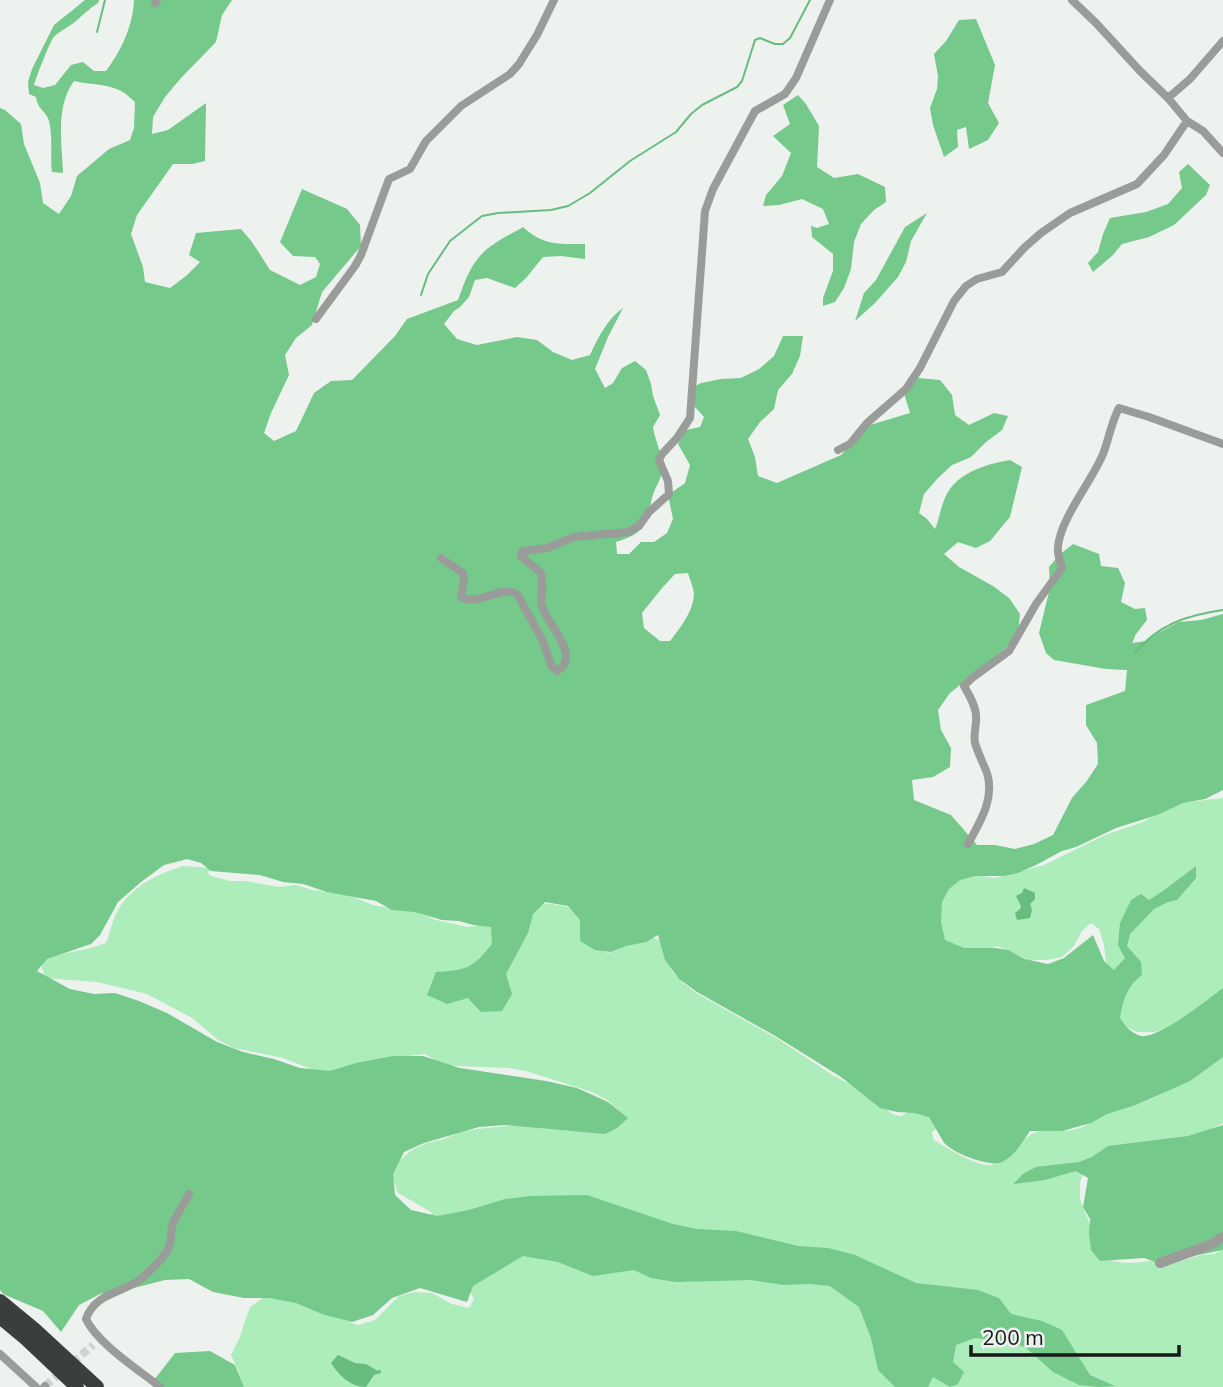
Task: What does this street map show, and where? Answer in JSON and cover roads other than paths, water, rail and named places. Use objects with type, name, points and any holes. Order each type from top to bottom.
[{"type":"highway","points":[[0,1301],[97,1387]]},
{"type":"highway","points":[[0,1317],[77,1387]]},
{"type":"street","points":[[316,318],[355,266],[389,179],[410,169],[426,141],[461,106],[510,74],[537,35],[554,0]]},
{"type":"street","points":[[441,558],[463,573],[461,597],[467,601],[512,591],[517,594],[542,639],[552,667],[557,671],[563,667],[566,662],[564,644],[548,619],[541,601],[541,573],[521,556],[522,551],[547,548],[574,537],[628,532],[639,526],[649,512],[669,494],[668,481],[659,460],[690,418],[705,211],[713,189],[755,111],[785,94],[796,78],[830,0]]},
{"type":"street","points":[[1072,0],[1187,121],[1203,131],[1223,153]]},
{"type":"street","points":[[1168,98],[1190,79],[1223,41]]},
{"type":"street","points":[[838,450],[850,444],[867,423],[906,390],[954,301],[966,286],[977,279],[1002,272],[1032,240],[1070,213],[1137,184],[1164,155],[1187,121]]},
{"type":"street","points":[[968,844],[982,820],[990,791],[988,776],[974,740],[975,709],[964,686],[1009,651],[1036,604],[1062,568],[1057,550],[1059,539],[1103,455],[1119,408],[1149,416],[1223,444]]},
{"type":"street","points":[[160,1387],[101,1339],[86,1319],[95,1302],[142,1279],[164,1255],[171,1244],[170,1232],[174,1221],[189,1194]]},
{"type":"street","points":[[1160,1263],[1210,1245],[1223,1237]]},
{"type":"street","points":[[93,1345],[101,1339]]},
{"type":"street","points":[[0,1354],[42,1387]]},
{"type":"waterway","points":[[97,32],[105,0]]},
{"type":"waterway","points":[[421,295],[428,274],[450,241],[482,216],[551,210],[568,206],[590,193],[630,161],[676,132],[702,105],[737,87],[742,81],[755,40],[760,38],[783,44],[790,38],[810,0]]},
{"type":"waterway","points":[[1134,654],[1153,636],[1174,623],[1223,610]]},
{"type":"tunnel","points":[[45,1386],[93,1345]]}]
